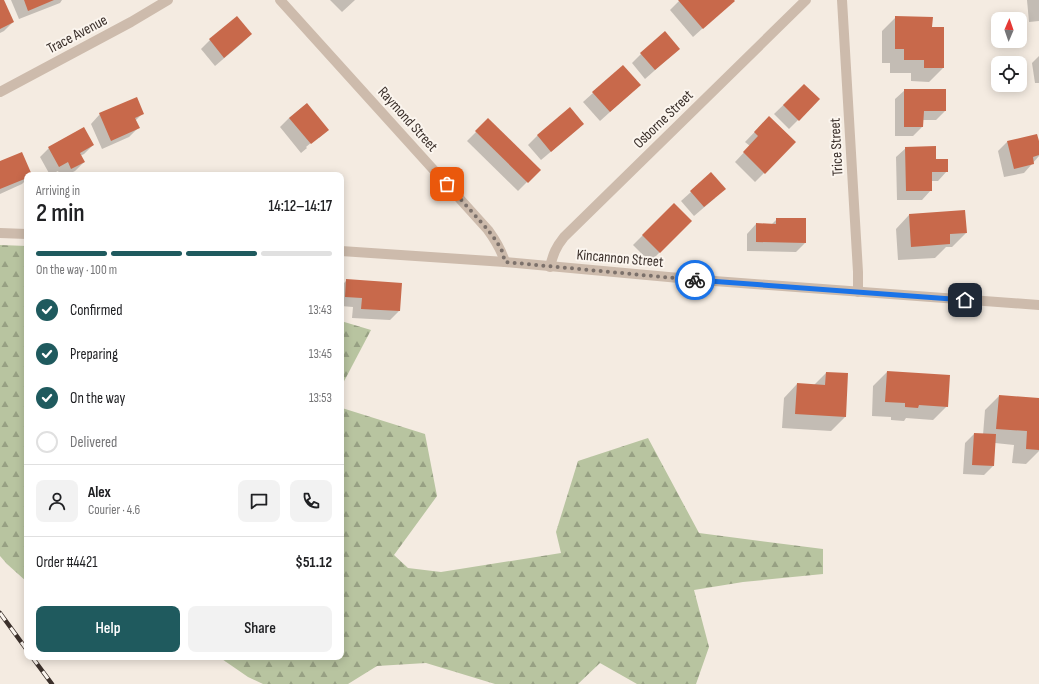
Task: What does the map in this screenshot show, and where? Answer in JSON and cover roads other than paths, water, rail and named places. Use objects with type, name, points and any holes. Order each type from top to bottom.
[{"type":"street","name":"Trace Avenue","points":[[0,92],[131,22],[168,0]]},
{"type":"street","name":"Raymond Street","points":[[280,0],[488,230],[502,251],[505,262]]},
{"type":"street","name":"Osborne Street","points":[[550,267],[552,256],[556,247],[564,237],[806,0]]},
{"type":"street","name":"Trice Street","points":[[842,0],[858,292]]},
{"type":"street","points":[[0,232],[24,234]]},
{"type":"street","name":"Kincannon Street","points":[[344,251],[505,262],[701,280],[1039,305]]},
{"type":"railway","points":[[0,613],[24,646]]},
{"type":"railway","points":[[34,660],[52,684]]}]
